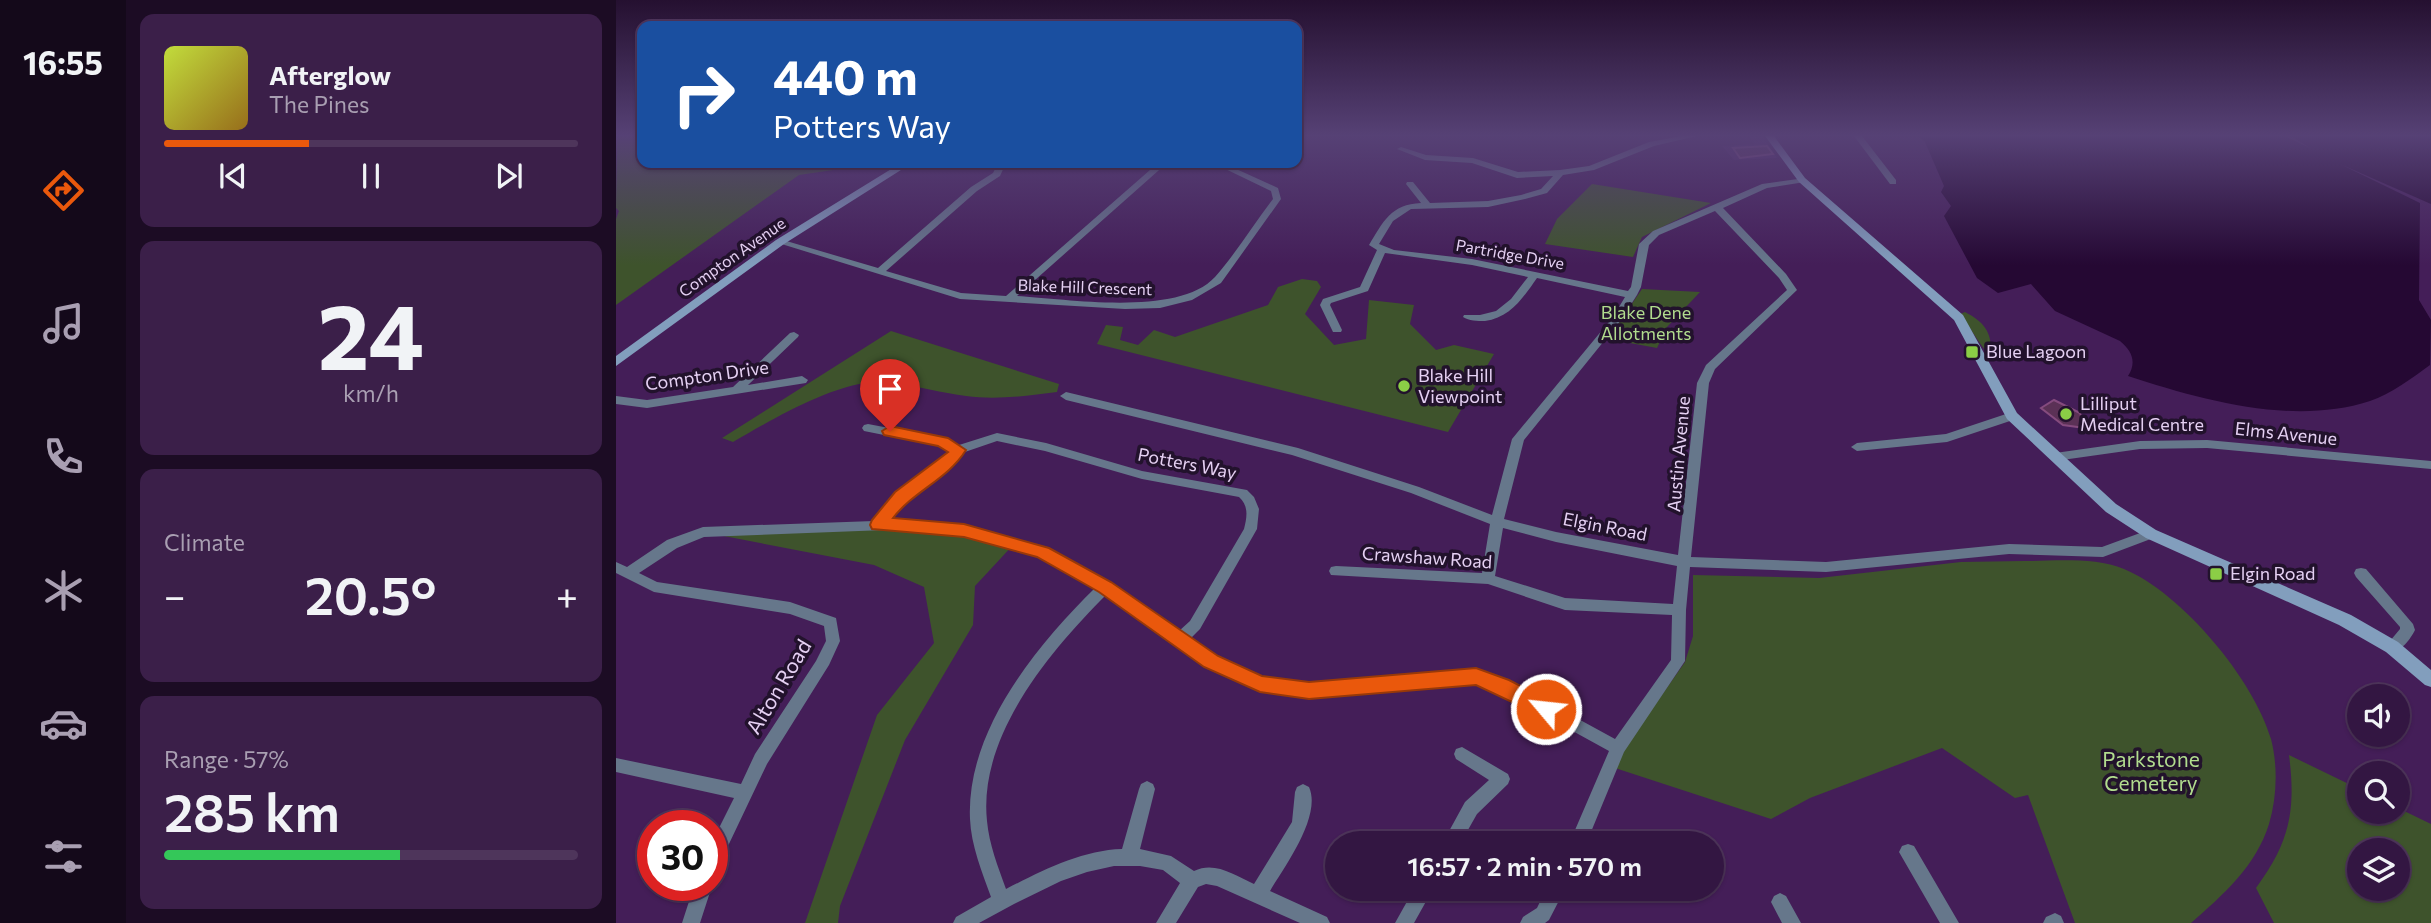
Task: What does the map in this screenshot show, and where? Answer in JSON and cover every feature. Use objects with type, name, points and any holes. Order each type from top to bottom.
[{"type":"main road","name":"Compton Avenue","points":[[616,362],[780,242],[881,179]]},
{"type":"main road","points":[[1802,180],[1959,318],[2012,416],[2111,508],[2151,534],[2313,604],[2392,647],[2431,680]]},
{"type":"street","points":[[879,272],[974,188],[989,179]]},
{"type":"street","points":[[1007,300],[1145,179]]},
{"type":"street","name":"Blake Hill Crescent","points":[[780,242],[960,296],[1140,306],[1176,301],[1209,288],[1223,273],[1276,199],[1275,190],[1255,179]]},
{"type":"street","points":[[1337,330],[1325,304],[1332,298],[1355,293],[1367,285],[1368,275],[1382,250],[1374,245],[1389,219],[1409,205],[1498,203],[1544,191],[1555,179]]},
{"type":"street","points":[[1488,579],[1497,522],[1518,439],[1632,295],[1648,239],[1765,186],[1802,180]]},
{"type":"street","points":[[1410,184],[1426,203]]},
{"type":"street","name":"Austin Avenue","points":[[1685,562],[1703,383],[1710,367],[1792,290],[1783,276],[1716,206]]},
{"type":"street","name":"Partridge Drive","points":[[1382,250],[1535,274],[1632,295]]},
{"type":"street","points":[[1468,317],[1483,320],[1496,317],[1520,296],[1535,274]]},
{"type":"street","points":[[737,389],[794,335]]},
{"type":"street","name":"Compton Drive","points":[[616,400],[647,404],[802,380]]},
{"type":"street","name":"Elgin Road","points":[[1066,396],[1294,451],[1415,489],[1497,522],[1556,537],[1685,562],[1826,567],[2009,549],[2103,552],[2151,534]]},
{"type":"street","points":[[1857,447],[1947,438],[2012,416]]},
{"type":"street","points":[[868,428],[942,442],[958,450]]},
{"type":"street","name":"Potters Way","points":[[878,525],[901,496],[946,464],[958,450],[981,440],[1004,437],[1142,475],[1234,489],[1248,497],[1254,518],[1250,529],[1195,625],[1178,641]]},
{"type":"street","name":"Elms Avenue","points":[[2054,457],[2140,446],[2207,444],[2431,465]]},
{"type":"street","points":[[622,570],[672,544],[703,532],[911,524],[985,536],[1042,552],[1105,587],[1178,641],[1211,661],[1260,684],[1309,690],[1476,677],[1502,685],[1618,748]]},
{"type":"street","points":[[1583,831],[1618,748],[1678,661],[1679,610],[1685,562]]},
{"type":"street","name":"Alton Road","points":[[622,570],[654,587],[790,608],[831,622],[833,641],[822,665],[744,792],[728,826]]},
{"type":"street","name":"Crawshaw Road","points":[[1336,571],[1488,579],[1565,604],[1679,610]]},
{"type":"street","points":[[2361,573],[2406,624],[2408,630],[2392,647]]},
{"type":"street","points":[[1000,901],[985,854],[978,818],[980,783],[992,743],[1011,706],[1055,639],[1105,587]]},
{"type":"street","points":[[1457,831],[1471,807],[1502,779],[1462,754]]},
{"type":"street","points":[[619,770],[744,792]]},
{"type":"street","points":[[1129,857],[1147,789]]},
{"type":"street","points":[[1258,894],[1300,824],[1303,792]]},
{"type":"street","points":[[1908,852],[1950,923]]},
{"type":"street","points":[[962,923],[1000,901],[1066,870],[1129,857],[1166,862],[1192,881]]},
{"type":"street","points":[[1165,923],[1192,881],[1205,875],[1217,877],[1321,923]]},
{"type":"street","points":[[691,923],[698,901]]},
{"type":"street","points":[[1404,923],[1417,901]]},
{"type":"street","points":[[1532,922],[1543,914],[1550,901]]},
{"type":"street","points":[[1780,902],[1792,923]]},
{"type":"green space","points":[[616,179],[793,179],[616,305],[616,219],[619,211],[616,208]]},
{"type":"green space","points":[[1592,184],[1711,203],[1642,237],[1633,257],[1545,244],[1557,219]]},
{"type":"green space","points":[[1302,279],[1317,281],[1321,287],[1305,314],[1334,345],[1366,339],[1369,300],[1414,305],[1410,324],[1436,350],[1454,345],[1494,354],[1448,432],[1097,344],[1106,325],[1123,327],[1120,340],[1138,345],[1154,330],[1175,337],[1268,305],[1278,287]]},
{"type":"green space","name":"Blake Dene Allotments","points":[[1642,289],[1700,292],[1667,327],[1657,348],[1608,339]]},
{"type":"green space","points":[[1965,312],[1978,320],[1989,335],[1991,356],[1960,314]]},
{"type":"green space","points":[[891,331],[1059,384],[1057,392],[988,398],[871,382],[818,397],[733,442],[722,438]]},
{"type":"green space","points":[[911,524],[1014,544],[975,586],[973,625],[905,740],[840,906],[838,923],[805,923],[877,715],[934,643],[924,587],[874,565],[703,532]]},
{"type":"green space","name":"Parkstone Cemetery","points":[[2075,560],[2124,569],[2169,597],[2192,618],[2213,641],[2249,691],[2271,739],[2276,771],[2275,792],[2272,814],[2263,839],[2237,879],[2191,923],[2075,923],[2028,795],[2015,798],[1942,748],[1810,798],[1771,819],[1615,768],[1623,750],[1685,662],[1693,636],[1693,575],[1819,578],[1961,562]]},
{"type":"green space","points":[[2289,755],[2347,783],[2347,824],[2410,824],[2410,814],[2431,824],[2431,923],[2274,923],[2256,888],[2283,840],[2292,793]]},
{"type":"shaded area","name":"Blue Lagoon","points":[[1941,179],[2371,179],[2420,203],[2419,300],[2431,320],[2430,365],[2378,398],[2341,408],[2310,411],[2248,407],[2186,394],[2128,376],[2133,361],[2128,349],[2120,341],[2055,311],[2031,284],[1998,293],[1977,278],[1944,216],[1951,206],[1941,192],[1944,186]]},
{"type":"shaded area","name":"Blue Lagoon","points":[[2374,179],[2431,179],[2431,204]]},
{"type":"building","name":"Lilliput Medical Centre","points":[[2054,400],[2080,413],[2085,428],[2063,425],[2041,408]]},
{"type":"place","name":"Blue Lagoon","points":[[1972,352]]},
{"type":"place","name":"Blake Hill Viewpoint","points":[[1404,386]]},
{"type":"place","name":"Lilliput Medical Centre","points":[[2066,414]]},
{"type":"place","name":"Elgin Road","points":[[2216,574]]},
{"type":"route","points":[[890,431],[942,442],[958,450],[946,464],[901,496],[878,525],[911,524],[964,530],[1042,552],[1105,587],[1178,641],[1211,661],[1260,684],[1309,690],[1476,677],[1502,685],[1546,709]]}]
